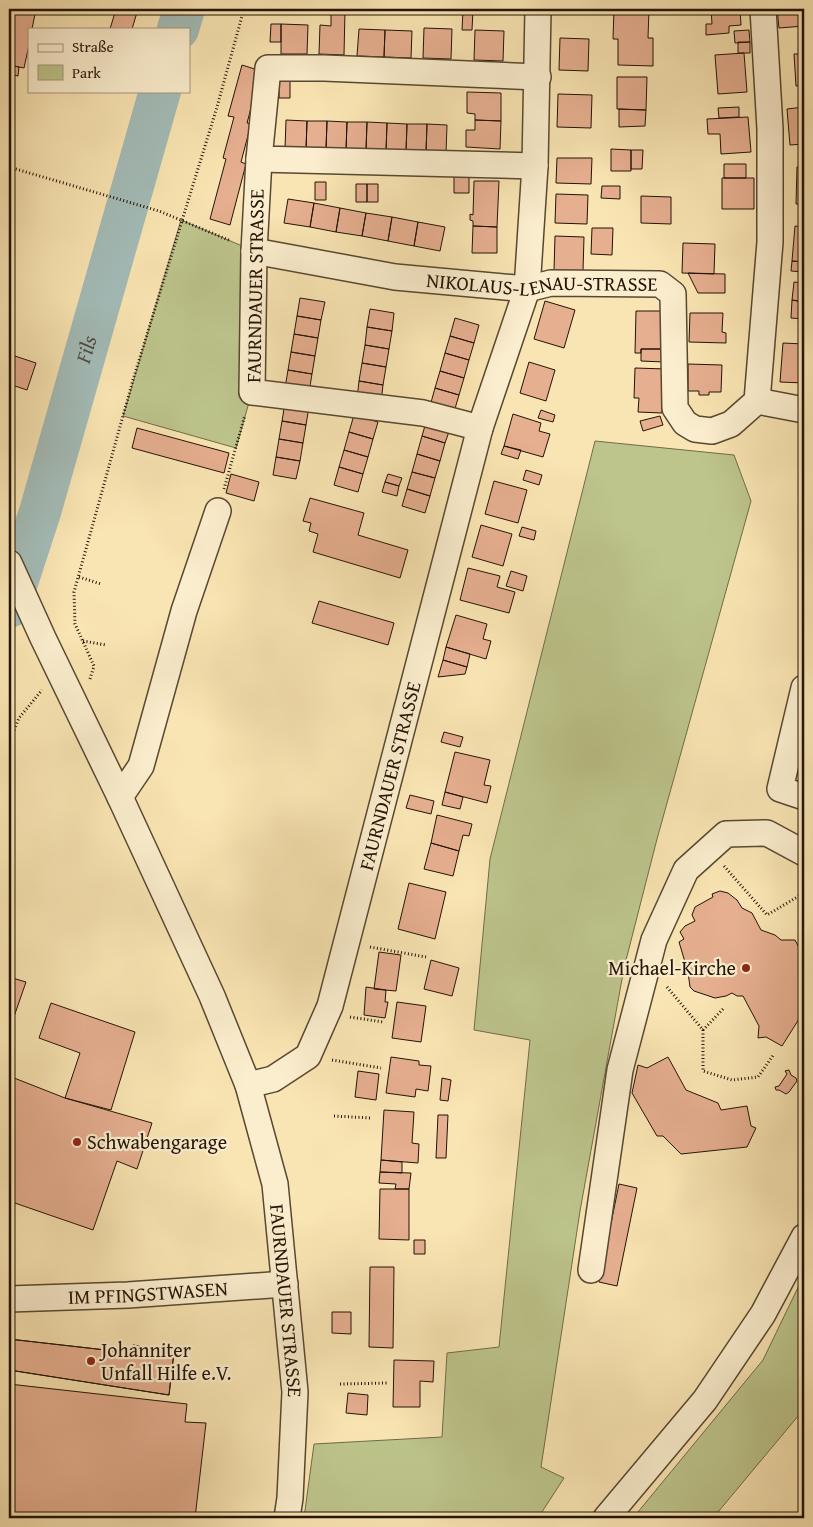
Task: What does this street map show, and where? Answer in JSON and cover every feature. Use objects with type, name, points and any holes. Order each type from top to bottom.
[{"type":"street","name":"FAURNDAUER STRASSE","points":[[308,1056],[328,1014],[480,428],[527,289],[535,166],[538,9]]},
{"type":"street","points":[[763,9],[770,129],[770,242],[757,401],[804,410]]},
{"type":"street","name":"FAURNDAUER STRASSE","points":[[480,428],[423,413],[252,392],[254,251],[259,159],[268,68],[324,68],[538,77]]},
{"type":"street","name":"FAURNDAUER STRASSE","points":[[259,159],[535,166]]},
{"type":"street","name":"NIKOLAUS-LENAU-STRASSE","points":[[254,251],[395,277],[527,289],[551,283],[660,284],[673,294],[675,408],[685,423],[695,429],[712,431],[731,424],[757,401]]},
{"type":"street","points":[[120,797],[141,766],[184,611],[218,511]]},
{"type":"street","name":"FAURNDAUER STRASSE","points":[[9,563],[212,996],[248,1085],[275,1184],[295,1392],[290,1498],[287,1518]]},
{"type":"street","points":[[804,688],[780,789],[804,798]]},
{"type":"street","points":[[591,1270],[620,1070],[654,940],[686,870],[726,834],[767,833],[804,853]]},
{"type":"street","points":[[248,1085],[273,1080],[308,1056]]},
{"type":"street","points":[[606,1518],[705,1400],[763,1314],[804,1237]]},
{"type":"street","name":"IM PFINGSTWASEN","points":[[9,1299],[285,1284]]},
{"type":"path","points":[[9,743],[19,718],[43,688],[50,702],[89,682],[94,666],[75,624],[74,592],[133,380],[217,107],[244,9]]},
{"type":"path","points":[[9,167],[159,211],[254,251]]},
{"type":"path","points":[[218,511],[252,392]]},
{"type":"path","points":[[78,578],[101,584]]},
{"type":"path","points":[[83,641],[106,645]]},
{"type":"path","points":[[709,849],[767,915],[804,893]]},
{"type":"path","points":[[346,943],[426,957]]},
{"type":"path","points":[[648,964],[703,1030],[703,1071],[732,1080],[758,1077],[774,1054]]},
{"type":"path","points":[[703,1030],[724,1008]]},
{"type":"path","points":[[328,1014],[383,1022]]},
{"type":"path","points":[[308,1056],[381,1068]]},
{"type":"path","points":[[334,1116],[371,1118]]},
{"type":"path","points":[[340,1384],[387,1383]]},
{"type":"green space","points":[[181,220],[254,251],[252,392],[236,448],[123,416]]},
{"type":"green space","points":[[595,441],[734,455],[751,501],[657,839],[624,968],[580,1211],[541,1467],[564,1478],[538,1518],[304,1518],[314,1444],[442,1437],[447,1353],[499,1347],[530,1040],[474,1030],[490,859]]},
{"type":"green space","points":[[804,1275],[804,1409],[713,1518],[633,1518],[763,1360]]},
{"type":"building","points":[[9,9],[36,9],[32,28],[28,28],[28,50],[24,68],[9,65]]},
{"type":"building","points":[[116,9],[138,9],[132,28],[110,28]]},
{"type":"building","points":[[331,9],[345,10],[344,55],[319,54],[320,25],[331,26]]},
{"type":"building","points":[[614,9],[649,9],[648,38],[653,38],[653,66],[618,65],[618,39],[613,39]]},
{"type":"building","points":[[711,9],[740,9],[741,25],[729,26],[729,33],[706,35],[706,24],[712,24]]},
{"type":"building","points":[[777,9],[804,9],[804,26],[779,28]]},
{"type":"building","points":[[463,10],[473,10],[472,30],[462,30]]},
{"type":"building","points":[[271,24],[281,24],[281,42],[270,42]]},
{"type":"building","points":[[281,24],[308,25],[307,54],[281,54]]},
{"type":"building","points":[[424,28],[452,29],[451,59],[423,58]]},
{"type":"building","points":[[359,29],[385,30],[384,57],[357,56]]},
{"type":"building","points":[[385,30],[412,31],[411,58],[384,57]]},
{"type":"building","points":[[475,30],[504,31],[503,61],[474,60]]},
{"type":"building","points":[[749,30],[750,42],[735,43],[734,31]]},
{"type":"building","points":[[560,38],[589,39],[588,71],[559,70]]},
{"type":"building","points":[[738,42],[750,42],[750,53],[738,53]]},
{"type":"building","points":[[744,53],[747,92],[718,94],[715,55]]},
{"type":"building","points":[[794,54],[804,54],[804,86],[796,86]]},
{"type":"building","points":[[9,65],[19,67],[18,76],[9,74]]},
{"type":"building","points":[[242,65],[261,71],[247,123],[251,124],[241,162],[246,164],[230,225],[210,219],[226,159],[223,158],[234,117],[228,116]]},
{"type":"building","points":[[617,77],[647,77],[646,110],[617,109]]},
{"type":"building","points":[[279,80],[290,80],[290,98],[279,98]]},
{"type":"building","points":[[467,92],[501,93],[501,121],[475,120],[475,114],[467,113]]},
{"type":"building","points":[[558,94],[592,95],[591,128],[557,127]]},
{"type":"building","points":[[739,107],[739,117],[719,118],[718,108]]},
{"type":"building","points":[[804,107],[804,144],[790,145],[787,109]]},
{"type":"building","points":[[619,109],[646,110],[645,126],[619,127]]},
{"type":"building","points":[[748,117],[751,152],[721,154],[720,134],[708,134],[707,119]]},
{"type":"building","points":[[286,120],[307,121],[306,150],[285,149]]},
{"type":"building","points":[[475,120],[501,121],[500,149],[466,147],[466,130],[475,130]]},
{"type":"building","points":[[307,121],[327,121],[326,150],[306,150]]},
{"type":"building","points":[[327,121],[347,122],[346,151],[326,150]]},
{"type":"building","points":[[347,122],[367,122],[366,151],[346,151]]},
{"type":"building","points":[[367,122],[387,123],[386,152],[366,151]]},
{"type":"building","points":[[387,123],[407,124],[406,152],[386,152]]},
{"type":"building","points":[[407,124],[427,124],[426,153],[406,152]]},
{"type":"building","points":[[427,124],[447,125],[446,153],[426,153]]},
{"type":"building","points":[[611,149],[631,150],[631,171],[611,171]]},
{"type":"building","points":[[631,150],[643,150],[642,169],[631,169]]},
{"type":"building","points":[[557,158],[592,158],[591,184],[556,183]]},
{"type":"building","points":[[724,164],[746,164],[746,178],[724,178]]},
{"type":"building","points":[[797,167],[804,167],[804,204],[796,204]]},
{"type":"building","points":[[454,175],[469,175],[469,193],[454,193]]},
{"type":"building","points":[[722,178],[754,178],[754,209],[722,209]]},
{"type":"building","points":[[474,181],[499,181],[497,227],[473,226],[473,221],[470,220],[470,214],[473,215]]},
{"type":"building","points":[[315,182],[326,182],[326,200],[315,200]]},
{"type":"building","points":[[356,184],[367,184],[367,202],[356,202]]},
{"type":"building","points":[[367,184],[378,184],[378,202],[367,202]]},
{"type":"building","points":[[602,186],[620,186],[620,199],[601,198]]},
{"type":"building","points":[[556,194],[588,195],[587,224],[555,223]]},
{"type":"building","points":[[641,196],[671,197],[671,224],[641,223]]},
{"type":"building","points":[[288,199],[314,203],[310,227],[284,223]]},
{"type":"building","points":[[314,203],[340,208],[336,232],[310,227]]},
{"type":"building","points":[[340,208],[366,213],[362,236],[336,232]]},
{"type":"building","points":[[366,213],[392,217],[388,241],[362,236]]},
{"type":"building","points":[[392,217],[418,222],[414,246],[388,241]]},
{"type":"building","points":[[418,222],[445,227],[440,251],[414,246]]},
{"type":"building","points":[[473,226],[497,227],[497,253],[472,253]]},
{"type":"building","points":[[795,226],[804,227],[804,262],[792,261]]},
{"type":"building","points":[[592,228],[613,228],[612,255],[591,254]]},
{"type":"building","points":[[555,236],[584,237],[583,271],[554,271]]},
{"type":"building","points":[[683,243],[715,244],[714,274],[682,273]]},
{"type":"building","points":[[792,261],[804,262],[804,272],[791,271]]},
{"type":"building","points":[[688,273],[725,274],[725,293],[698,293]]},
{"type":"building","points":[[794,282],[804,283],[804,302],[792,300]]},
{"type":"building","points":[[300,298],[325,302],[321,320],[297,316]]},
{"type":"building","points":[[792,300],[804,302],[804,319],[791,318]]},
{"type":"building","points":[[545,301],[575,310],[564,348],[534,339]]},
{"type":"building","points":[[370,309],[394,313],[392,331],[367,327]]},
{"type":"building","points":[[636,311],[667,311],[666,349],[641,349],[641,353],[635,353]]},
{"type":"building","points":[[690,313],[723,313],[722,332],[726,333],[726,343],[689,342]]},
{"type":"building","points":[[297,316],[321,320],[318,338],[294,334]]},
{"type":"building","points":[[455,318],[479,325],[474,343],[450,336]]},
{"type":"building","points":[[367,327],[392,331],[389,349],[365,345]]},
{"type":"building","points":[[294,334],[318,338],[315,356],[291,352]]},
{"type":"building","points":[[450,336],[474,343],[469,360],[445,353]]},
{"type":"building","points":[[783,343],[804,344],[804,383],[780,382]]},
{"type":"building","points":[[365,345],[389,349],[386,367],[362,363]]},
{"type":"building","points":[[641,349],[664,349],[664,362],[641,361]]},
{"type":"building","points":[[291,352],[315,356],[312,374],[288,370]]},
{"type":"building","points":[[445,353],[469,360],[464,378],[440,371]]},
{"type":"building","points":[[15,356],[36,363],[27,390],[9,384],[9,376]]},
{"type":"building","points":[[529,362],[555,370],[546,401],[520,393]]},
{"type":"building","points":[[362,363],[386,367],[383,385],[359,381]]},
{"type":"building","points":[[688,364],[722,365],[721,392],[709,392],[709,395],[699,395],[699,391],[688,391]]},
{"type":"building","points":[[635,368],[666,369],[666,397],[662,396],[662,413],[638,412],[639,398],[634,398]]},
{"type":"building","points":[[288,370],[312,374],[309,392],[285,388]]},
{"type":"building","points":[[440,371],[464,378],[459,395],[435,388]]},
{"type":"building","points":[[359,381],[383,385],[381,403],[357,399]]},
{"type":"building","points":[[435,388],[459,395],[454,412],[430,406]]},
{"type":"building","points":[[285,403],[309,407],[306,425],[282,421]]},
{"type":"building","points":[[541,410],[555,415],[553,422],[538,418]]},
{"type":"building","points":[[513,414],[541,423],[539,431],[550,434],[543,457],[504,446]]},
{"type":"building","points":[[354,415],[378,422],[373,439],[349,432]]},
{"type":"building","points":[[660,416],[663,425],[643,431],[640,421]]},
{"type":"building","points":[[427,419],[451,426],[445,443],[422,436]]},
{"type":"building","points":[[282,421],[306,425],[303,443],[279,439]]},
{"type":"building","points":[[137,428],[229,453],[224,473],[132,448]]},
{"type":"building","points":[[349,432],[373,439],[368,457],[344,450]]},
{"type":"building","points":[[422,436],[445,443],[440,461],[417,454]]},
{"type":"building","points":[[279,439],[303,443],[300,461],[276,457]]},
{"type":"building","points":[[504,446],[521,450],[518,459],[501,454]]},
{"type":"building","points":[[344,450],[368,457],[363,474],[339,467]]},
{"type":"building","points":[[417,454],[440,461],[435,478],[412,472]]},
{"type":"building","points":[[276,457],[300,461],[296,479],[273,475]]},
{"type":"building","points":[[339,467],[363,474],[358,492],[334,485]]},
{"type":"building","points":[[526,470],[542,475],[539,485],[523,480]]},
{"type":"building","points":[[412,472],[435,478],[430,496],[407,489]]},
{"type":"building","points":[[231,474],[259,482],[254,501],[226,493]]},
{"type":"building","points":[[388,474],[402,478],[399,486],[385,482]]},
{"type":"building","points":[[494,481],[527,490],[518,523],[485,514]]},
{"type":"building","points":[[385,482],[399,486],[397,496],[382,492]]},
{"type":"building","points":[[407,489],[430,496],[425,513],[402,506]]},
{"type":"building","points":[[310,498],[364,513],[358,535],[408,550],[400,578],[313,552],[318,534],[309,531],[311,523],[303,521]]},
{"type":"building","points":[[481,525],[512,534],[503,566],[472,557]]},
{"type":"building","points":[[522,527],[536,531],[534,540],[519,536]]},
{"type":"building","points":[[468,568],[500,576],[497,587],[515,592],[509,613],[460,600]]},
{"type":"building","points":[[511,571],[527,576],[523,591],[506,586]]},
{"type":"building","points":[[319,601],[394,623],[388,645],[312,623]]},
{"type":"building","points":[[456,615],[487,624],[483,639],[491,641],[486,659],[446,647]]},
{"type":"building","points":[[446,647],[470,654],[467,667],[443,660]]},
{"type":"building","points":[[443,660],[467,667],[465,674],[438,677]]},
{"type":"building","points":[[444,732],[463,737],[460,747],[441,742]]},
{"type":"building","points":[[455,752],[490,760],[484,785],[491,786],[487,803],[445,792]]},
{"type":"building","points":[[445,792],[463,797],[460,809],[442,805]]},
{"type":"building","points":[[410,795],[434,801],[431,814],[406,808]]},
{"type":"building","points":[[437,815],[472,824],[469,836],[463,835],[459,851],[431,843]]},
{"type":"building","points":[[431,843],[459,851],[453,876],[424,869]]},
{"type":"building","points":[[409,883],[446,892],[435,939],[398,929]]},
{"type":"building","name":"Michael-Kirche","points":[[720,891],[728,893],[737,900],[742,908],[752,913],[761,930],[775,935],[781,940],[795,940],[804,957],[804,1011],[782,1046],[766,1037],[758,1038],[759,1026],[743,996],[737,996],[732,993],[715,998],[694,991],[690,987],[688,972],[679,942],[684,939],[680,932],[685,926],[695,921],[692,915],[695,907],[713,897],[712,894]]},
{"type":"building","points":[[379,952],[401,955],[396,991],[374,989]]},
{"type":"building","points":[[431,960],[459,968],[452,996],[424,989]]},
{"type":"building","points":[[9,977],[26,982],[9,1031]]},
{"type":"building","points":[[366,987],[386,990],[385,1002],[388,1002],[385,1018],[364,1015]]},
{"type":"building","points":[[397,1002],[426,1006],[421,1042],[392,1038]]},
{"type":"building","points":[[51,1003],[135,1032],[111,1110],[65,1098],[80,1053],[39,1038]]},
{"type":"building","points":[[391,1057],[419,1061],[419,1065],[431,1066],[428,1091],[416,1089],[415,1097],[386,1093]]},
{"type":"building","points":[[668,1057],[686,1090],[718,1103],[721,1110],[747,1106],[751,1126],[756,1128],[747,1147],[681,1154],[663,1136],[657,1136],[632,1093],[638,1065],[647,1068]]},
{"type":"building","points":[[789,1070],[797,1081],[786,1094],[776,1090],[775,1087],[779,1086],[787,1074],[785,1071]]},
{"type":"building","points":[[358,1071],[379,1074],[376,1100],[355,1097]]},
{"type":"building","name":"Schwabengarage","points":[[9,1076],[65,1098],[152,1123],[137,1169],[117,1161],[93,1230],[9,1201]]},
{"type":"building","points":[[442,1078],[451,1080],[448,1101],[440,1100]]},
{"type":"building","points":[[384,1110],[414,1112],[412,1143],[419,1144],[418,1163],[381,1160]]},
{"type":"building","points":[[438,1115],[448,1115],[446,1158],[436,1158]]},
{"type":"building","points":[[381,1160],[402,1162],[402,1173],[380,1172]]},
{"type":"building","points":[[380,1172],[411,1173],[409,1189],[395,1189],[396,1184],[379,1183]]},
{"type":"building","points":[[619,1184],[637,1188],[617,1286],[599,1282]]},
{"type":"building","points":[[380,1189],[409,1189],[409,1240],[379,1239]]},
{"type":"building","points":[[414,1240],[425,1240],[425,1254],[414,1254]]},
{"type":"building","points":[[370,1267],[394,1267],[393,1348],[369,1347]]},
{"type":"building","points":[[332,1312],[351,1312],[351,1334],[332,1333]]},
{"type":"building","name":"Johanniter Unfall Hilfe e.V.","points":[[9,1339],[132,1353],[133,1345],[174,1352],[169,1395],[9,1370]]},
{"type":"building","name":"Johanniter Unfall Hilfe e.V.","points":[[9,1339],[132,1353],[133,1345],[174,1352],[169,1395],[9,1370]]},
{"type":"building","points":[[394,1360],[434,1361],[433,1382],[420,1381],[420,1407],[393,1407]]},
{"type":"building","points":[[9,1384],[187,1404],[185,1422],[206,1423],[195,1518],[9,1518]]},
{"type":"building","points":[[348,1393],[368,1395],[367,1415],[346,1413]]},
{"type":"waterway","name":"Fils","points":[[178,28],[184,9]]},
{"type":"waterway","name":"Fils","points":[[9,607],[40,512],[160,92]]},
{"type":"place","name":"Michael-Kirche","points":[[746,968]]},
{"type":"place","name":"Schwabengarage","points":[[77,1142]]},
{"type":"place","name":"Johanniter Unfall Hilfe e.V.","points":[[91,1361]]}]
